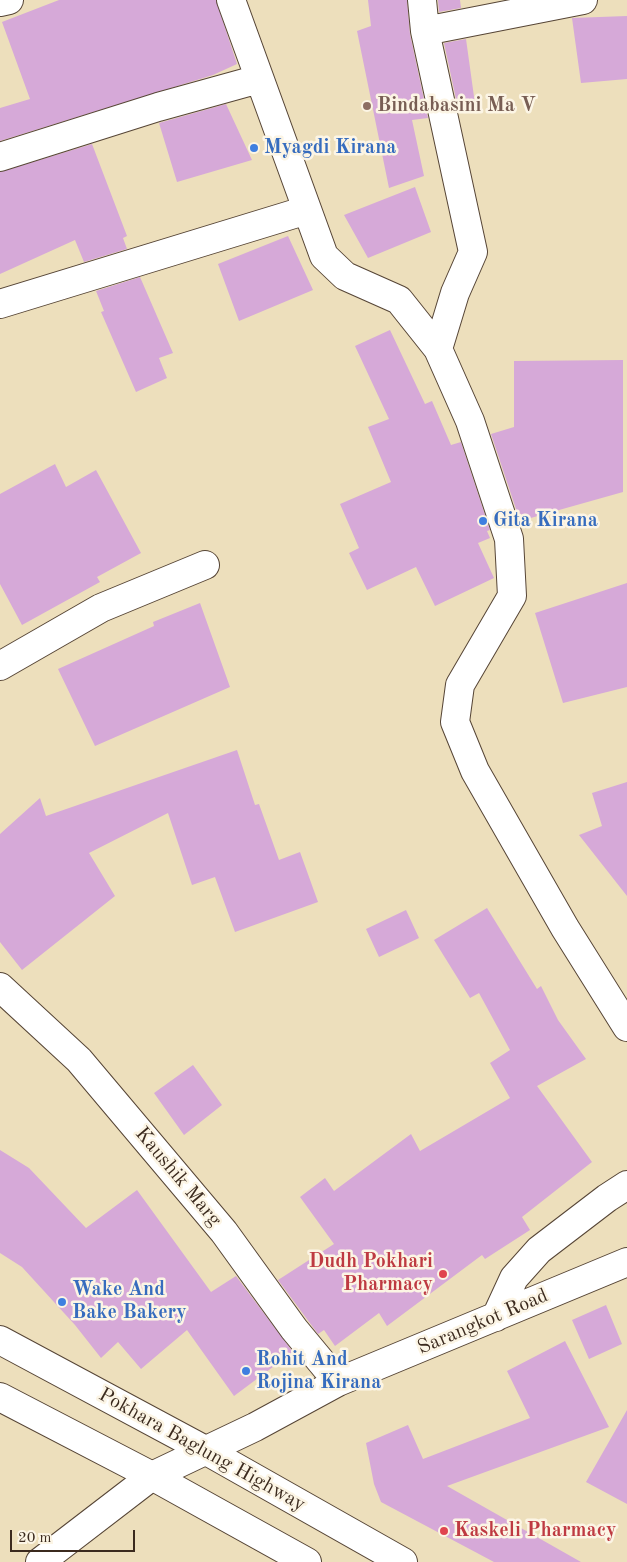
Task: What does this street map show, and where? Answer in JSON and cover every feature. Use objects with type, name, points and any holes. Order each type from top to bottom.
[{"type":"main road","points":[[0,2],[9,0]]},
{"type":"main road","points":[[230,0],[324,256],[346,276],[399,300],[438,348],[470,421],[510,539],[512,596],[460,685],[455,722],[475,772],[565,928],[627,1027]]},
{"type":"main road","points":[[422,0],[425,31],[473,252],[455,293],[438,348]]},
{"type":"main road","points":[[425,31],[583,0]]},
{"type":"main road","points":[[0,157],[158,107],[259,79]]},
{"type":"main road","points":[[0,304],[307,210]]},
{"type":"main road","points":[[0,666],[100,608],[204,565]]},
{"type":"main road","name":"Kaushik Marg","points":[[0,987],[79,1060],[224,1232],[294,1329],[338,1382]]},
{"type":"main road","points":[[496,1317],[514,1278],[539,1250],[627,1185]]},
{"type":"main road","name":"Sarangkot Road","points":[[40,1562],[152,1476],[255,1427],[338,1382],[627,1262]]},
{"type":"main road","name":"Pokhara Baglung Highway","points":[[0,1340],[205,1450],[403,1562]]},
{"type":"main road","points":[[0,1397],[152,1476],[307,1562]]},
{"type":"building","points":[[59,0],[216,0],[237,64],[213,75],[0,141],[0,108],[30,99],[2,22]]},
{"type":"building","points":[[368,0],[407,0],[410,34],[428,118],[412,120],[424,176],[389,188],[357,31],[371,26]]},
{"type":"building","points":[[438,0],[460,0],[461,8],[439,12]]},
{"type":"building","points":[[627,16],[627,79],[581,83],[572,18]]},
{"type":"building","points":[[466,39],[476,111],[459,113],[444,43]]},
{"type":"building","points":[[226,104],[252,160],[177,182],[159,123]]},
{"type":"building","points":[[92,144],[127,236],[123,238],[127,249],[84,262],[75,240],[0,274],[0,172]]},
{"type":"building","points":[[415,187],[431,232],[368,258],[344,215]]},
{"type":"building","points":[[288,236],[313,290],[239,321],[218,264]]},
{"type":"building","points":[[140,277],[173,353],[159,358],[167,378],[136,392],[101,312],[104,311],[96,291]]},
{"type":"building","points":[[390,330],[425,404],[432,401],[451,445],[461,442],[490,530],[487,531],[490,538],[478,543],[494,578],[435,606],[416,567],[367,590],[349,553],[359,548],[340,504],[391,482],[368,427],[389,419],[355,346]]},
{"type":"building","points":[[623,360],[623,492],[520,521],[491,434],[514,427],[514,361]]},
{"type":"building","points":[[55,464],[66,487],[96,470],[141,553],[97,577],[100,582],[22,625],[0,584],[0,494]]},
{"type":"building","points":[[627,583],[627,687],[563,703],[535,613]]},
{"type":"building","points":[[200,603],[230,687],[95,746],[58,669],[154,626],[153,622]]},
{"type":"building","points":[[237,750],[255,805],[259,804],[279,860],[300,852],[318,902],[235,932],[215,877],[192,885],[168,813],[89,853],[115,896],[22,970],[0,942],[0,834],[40,798],[46,816]]},
{"type":"building","points":[[627,782],[627,896],[579,835],[602,826],[592,793]]},
{"type":"building","points":[[487,908],[537,989],[541,986],[558,1020],[586,1059],[537,1086],[592,1162],[522,1217],[530,1230],[485,1259],[482,1255],[387,1326],[379,1313],[335,1346],[324,1330],[318,1334],[278,1280],[334,1244],[300,1197],[325,1178],[334,1191],[411,1134],[420,1151],[510,1098],[490,1063],[510,1050],[479,993],[470,998],[434,940]]},
{"type":"building","points":[[406,910],[419,938],[379,957],[366,929]]},
{"type":"building","points":[[193,1065],[222,1105],[184,1135],[154,1093]]},
{"type":"building","points":[[0,1150],[29,1168],[86,1228],[137,1190],[211,1292],[236,1276],[293,1352],[234,1396],[187,1330],[141,1369],[118,1342],[101,1358],[75,1325],[22,1267],[0,1253]]},
{"type":"building","points":[[606,1305],[622,1344],[589,1359],[572,1320]]},
{"type":"building","points":[[565,1341],[609,1427],[447,1486],[581,1562],[494,1562],[381,1502],[374,1484],[366,1443],[408,1425],[423,1459],[530,1418],[507,1371]]},
{"type":"building","points":[[627,1410],[627,1504],[586,1482]]},
{"type":"place","name":"Bindabasini Ma V","points":[[367,106]]},
{"type":"place","name":"Myagdi Kirana","points":[[254,148]]},
{"type":"place","name":"Gita Kirana","points":[[483,521]]},
{"type":"place","name":"Dudh Pokhari Pharmacy","points":[[443,1274]]},
{"type":"place","name":"Wake And Bake Bakery","points":[[62,1302]]},
{"type":"place","name":"Rohit And Rojina Kirana","points":[[246,1371]]},
{"type":"place","name":"Kaskeli Pharmacy","points":[[444,1531]]}]
